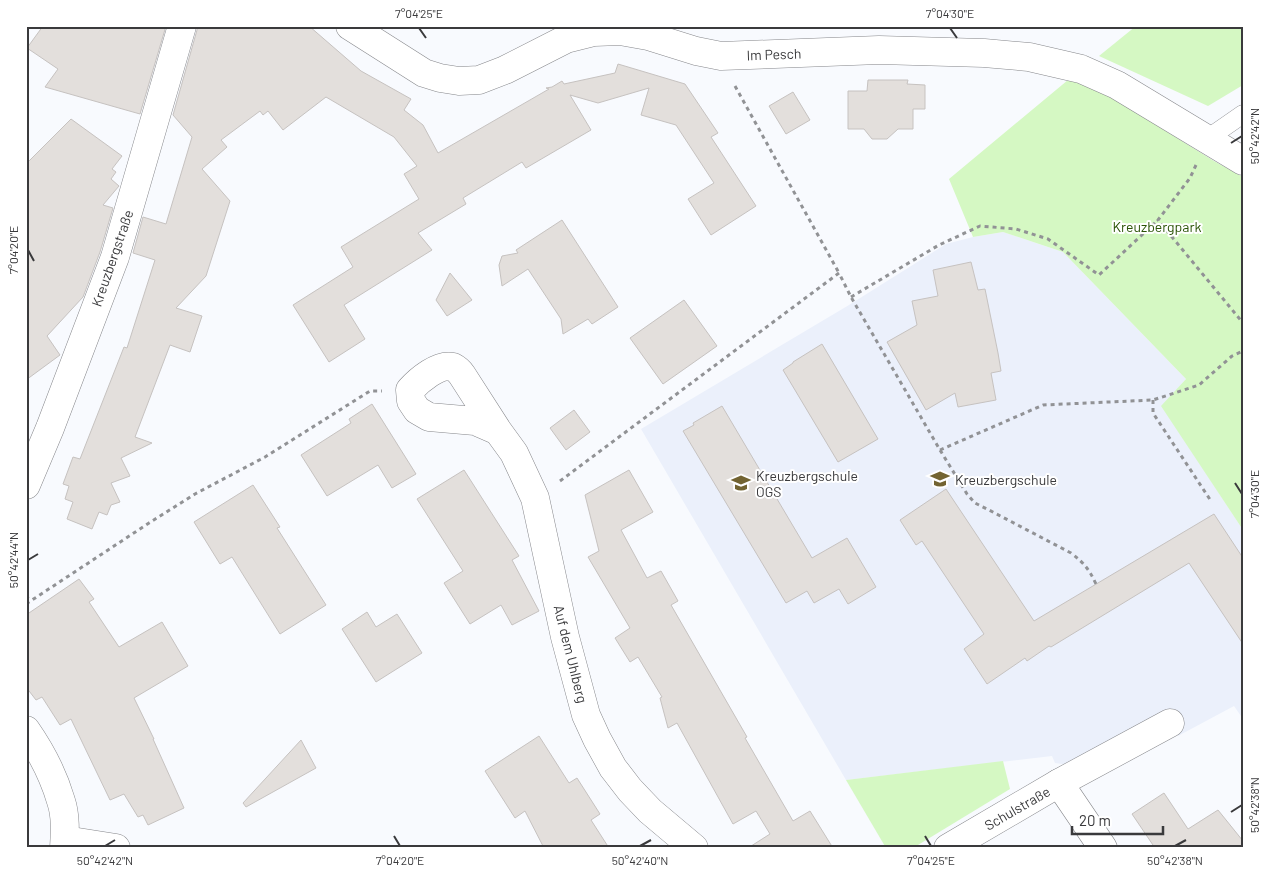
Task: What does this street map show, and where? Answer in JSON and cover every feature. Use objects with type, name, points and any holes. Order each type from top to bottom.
[{"type":"street","name":"Kreuzbergstraße","points":[[26,485],[50,428],[115,257],[182,26]]},
{"type":"street","name":"Im Pesch","points":[[350,26],[424,73],[459,82],[479,80],[505,70],[566,39],[594,32],[620,31],[648,36],[696,51],[721,56],[878,50],[984,53],[1029,57],[1082,69],[1117,85],[1243,161]]},
{"type":"street","name":"Auf dem Uhlberg","points":[[498,431],[514,453],[535,498],[567,646],[586,715],[597,739],[613,768],[630,790],[650,811],[694,848]]},
{"type":"street","name":"Schulstraße","points":[[948,848],[1059,783],[1170,723]]},
{"type":"street","points":[[26,730],[38,747],[61,801],[65,819],[64,844],[116,848]]},
{"type":"street","name":"Schulstraße","points":[[1059,783],[1103,848]]},
{"type":"lane","points":[[1207,139],[1243,114]]},
{"type":"path","points":[[721,56],[851,297],[967,494],[976,503],[1071,552],[1082,561],[1096,584]]},
{"type":"path","points":[[851,297],[939,244],[980,226],[1016,229],[1048,239],[1099,275],[1158,220],[1190,178],[1207,139]]},
{"type":"path","points":[[1158,220],[1243,323]]},
{"type":"path","points":[[559,481],[839,273]]},
{"type":"path","points":[[940,450],[1043,405],[1153,400],[1198,385],[1232,356],[1243,351]]},
{"type":"path","points":[[26,595],[28,602],[187,499],[265,457],[370,391]]},
{"type":"path","points":[[1153,400],[1153,413],[1211,501]]},
{"type":"shaded area","name":"Kreuzbergschule","points":[[1003,232],[1063,252],[1186,379],[1162,406],[1243,530],[1243,719],[1234,706],[1178,736],[1166,715],[1068,764],[1055,763],[1052,756],[846,780],[641,429],[849,305],[946,244]]},
{"type":"green space","points":[[1136,26],[1243,26],[1243,85],[1208,106],[1099,56]]},
{"type":"green space","name":"Kreuzbergpark","points":[[1068,80],[1098,89],[1243,177],[1243,530],[1161,406],[1186,379],[1063,252],[1003,232],[973,237],[949,179]]},
{"type":"green space","points":[[1003,761],[1010,789],[913,848],[886,848],[846,780]]},
{"type":"building","points":[[43,26],[166,26],[140,114],[45,87],[58,69],[27,48]]},
{"type":"building","points":[[197,26],[309,26],[361,71],[411,99],[404,110],[423,125],[438,153],[549,89],[546,88],[562,81],[564,84],[615,73],[618,64],[685,84],[718,133],[711,137],[756,206],[711,235],[688,199],[714,183],[676,125],[641,115],[649,88],[598,103],[570,95],[591,130],[526,168],[522,162],[463,198],[466,204],[418,233],[432,250],[344,305],[365,339],[329,362],[293,305],[353,267],[341,247],[419,199],[404,174],[417,166],[394,137],[326,97],[283,130],[268,111],[263,115],[260,111],[221,140],[227,147],[202,169],[230,201],[206,276],[176,308],[202,316],[190,352],[170,345],[135,437],[152,443],[121,458],[130,476],[111,483],[120,502],[111,505],[107,515],[99,512],[92,529],[67,519],[73,502],[65,499],[69,486],[63,484],[73,457],[80,459],[124,347],[127,348],[155,260],[133,253],[143,217],[166,224],[192,137],[173,115]]},
{"type":"building","points":[[868,80],[908,80],[907,84],[925,85],[925,109],[913,109],[913,129],[898,129],[887,139],[872,139],[864,129],[848,129],[848,91],[867,91]]},
{"type":"building","points":[[793,92],[810,120],[786,134],[769,106]]},
{"type":"building","points":[[71,119],[122,156],[112,169],[116,172],[111,179],[119,186],[103,205],[113,208],[100,252],[83,297],[47,336],[60,355],[26,380],[26,164]]},
{"type":"building","points":[[562,220],[618,307],[592,324],[588,319],[563,334],[561,319],[528,269],[502,286],[499,265],[502,256],[518,253],[516,250]]},
{"type":"building","points":[[971,262],[978,290],[985,289],[998,353],[1001,371],[991,373],[996,400],[958,407],[955,393],[926,410],[887,342],[917,325],[912,301],[938,296],[933,270]]},
{"type":"building","points":[[450,273],[472,300],[447,316],[436,300]]},
{"type":"building","points":[[684,300],[717,346],[663,384],[630,338]]},
{"type":"building","points":[[822,344],[878,439],[838,462],[783,370]]},
{"type":"building","points":[[372,404],[416,474],[392,488],[378,465],[327,496],[301,455],[351,423],[349,419]]},
{"type":"building","name":"Kreuzbergschule OGS","points":[[722,406],[812,558],[847,538],[876,587],[848,604],[839,589],[814,603],[807,591],[786,603],[683,431]]},
{"type":"building","points":[[574,410],[590,432],[566,450],[550,428]]},
{"type":"building","points":[[464,470],[519,556],[512,560],[539,611],[512,625],[501,605],[470,624],[444,583],[463,571],[417,499]]},
{"type":"building","points":[[629,470],[653,512],[621,530],[647,578],[661,571],[678,601],[671,605],[793,821],[810,811],[833,848],[748,848],[770,834],[756,811],[733,824],[677,723],[668,728],[660,698],[662,697],[638,657],[630,662],[615,638],[630,628],[588,557],[599,551],[585,495]]},
{"type":"building","points":[[253,485],[280,527],[277,528],[326,605],[280,634],[232,557],[220,564],[194,522]]},
{"type":"building","name":"Kreuzbergschule","points":[[946,489],[1034,621],[1214,514],[1243,558],[1243,644],[1189,563],[1027,661],[1025,658],[987,684],[964,649],[984,634],[922,541],[916,545],[900,520]]},
{"type":"building","points":[[79,579],[94,599],[89,602],[119,647],[162,622],[188,666],[134,698],[184,808],[148,825],[143,815],[138,817],[124,794],[110,800],[71,719],[60,725],[42,697],[36,700],[26,687],[26,615]]},
{"type":"building","points":[[367,612],[376,627],[397,614],[422,653],[376,682],[342,629]]},
{"type":"building","points":[[539,736],[569,783],[577,778],[600,814],[591,820],[609,848],[544,848],[525,811],[515,818],[485,771]]},
{"type":"building","points":[[301,740],[316,768],[246,807],[243,803]]},
{"type":"building","points":[[1164,793],[1188,829],[1218,810],[1243,841],[1243,848],[1155,848],[1132,814]]},
{"type":"place","name":"Kreuzbergschule","points":[[940,479]]},
{"type":"place","name":"Kreuzbergschule OGS","points":[[741,483]]}]
